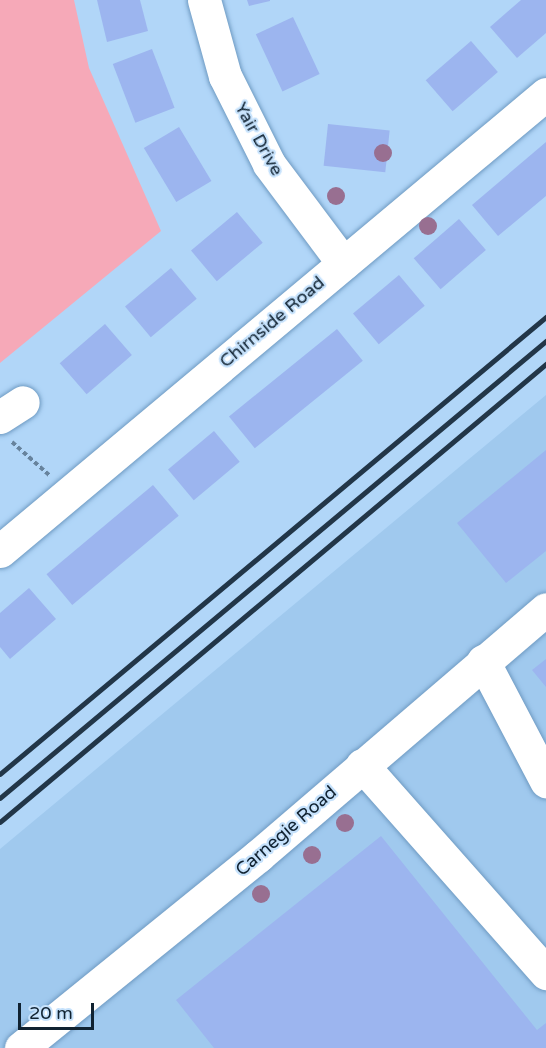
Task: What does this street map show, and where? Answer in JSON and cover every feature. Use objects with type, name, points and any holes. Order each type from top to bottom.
[{"type":"street","name":"Yair Drive","points":[[204,0],[225,76],[269,164],[343,263]]},
{"type":"street","name":"Chirnside Road","points":[[0,551],[546,94]]},
{"type":"street","name":"Carnegie Road","points":[[21,1048],[546,609]]},
{"type":"street","points":[[483,661],[546,781]]},
{"type":"street","points":[[362,765],[546,974]]},
{"type":"path","points":[[10,419],[69,492]]},
{"type":"shaded area","points":[[0,0],[74,0],[89,68],[161,231],[0,363]]},
{"type":"shaded area","points":[[546,395],[546,1048],[0,1048],[0,849]]},
{"type":"building","points":[[97,0],[140,0],[148,31],[107,42]]},
{"type":"building","points":[[247,0],[270,0],[270,1],[249,6]]},
{"type":"building","points":[[521,0],[546,0],[546,33],[517,58],[490,27]]},
{"type":"building","points":[[293,17],[320,74],[282,91],[256,34]]},
{"type":"building","points":[[471,41],[498,72],[453,111],[426,80]]},
{"type":"building","points":[[152,49],[175,108],[135,123],[113,64]]},
{"type":"building","points":[[328,124],[390,130],[385,172],[324,166]]},
{"type":"building","points":[[179,127],[211,181],[176,202],[144,148]]},
{"type":"building","points":[[546,142],[546,196],[498,236],[472,205]]},
{"type":"building","points":[[237,212],[263,243],[217,281],[191,251]]},
{"type":"building","points":[[459,219],[486,250],[441,289],[414,258]]},
{"type":"building","points":[[171,268],[197,299],[151,337],[125,307]]},
{"type":"building","points":[[399,275],[425,306],[379,344],[353,314]]},
{"type":"building","points":[[105,324],[132,355],[87,394],[60,363]]},
{"type":"building","points":[[337,329],[363,361],[255,448],[229,416]]},
{"type":"building","points":[[214,431],[240,462],[194,500],[168,470]]},
{"type":"building","points":[[546,450],[546,551],[506,583],[457,523]]},
{"type":"building","points":[[153,485],[179,516],[72,605],[47,574]]},
{"type":"building","points":[[29,588],[56,619],[10,659],[0,647],[0,613]]},
{"type":"building","points":[[546,659],[546,687],[532,670]]},
{"type":"building","points":[[381,836],[537,1030],[546,1023],[546,1048],[214,1048],[176,1000]]},
{"type":"railway","points":[[0,774],[546,317]]},
{"type":"railway","points":[[0,798],[546,341]]},
{"type":"railway","points":[[0,822],[546,364]]}]
